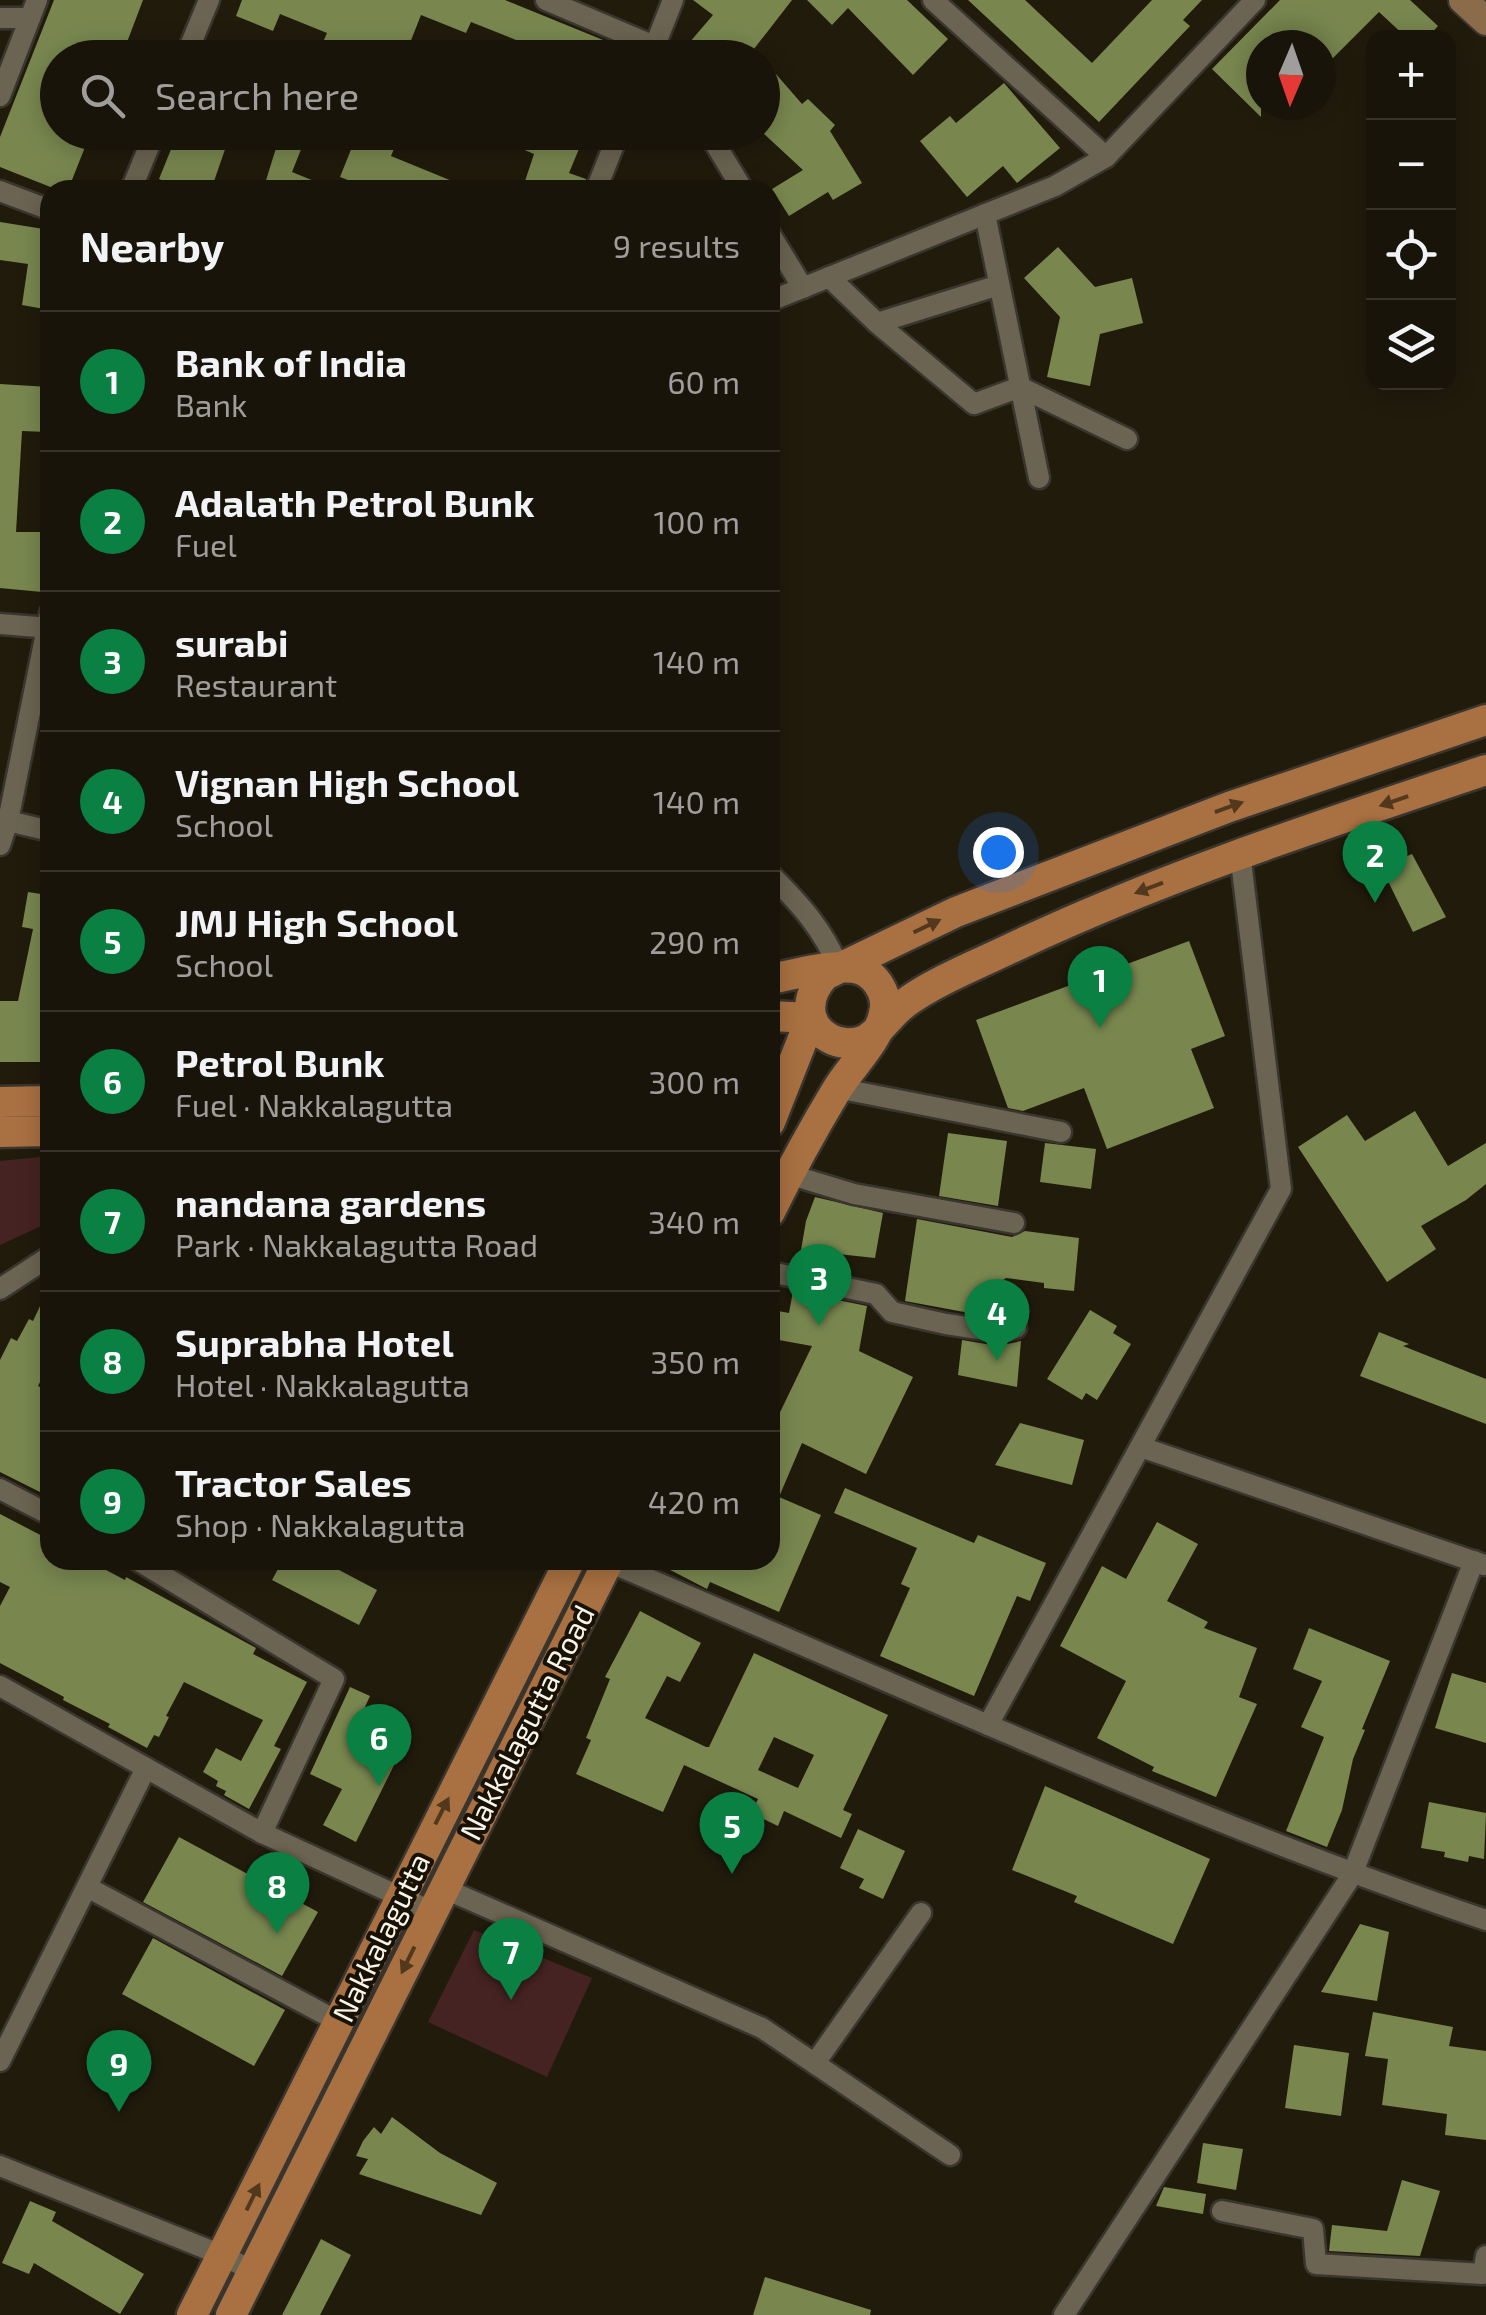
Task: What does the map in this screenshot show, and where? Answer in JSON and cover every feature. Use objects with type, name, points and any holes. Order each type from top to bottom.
[{"type":"main road","points":[[1463,0],[1486,22]]},
{"type":"main road","points":[[1486,720],[1229,807],[956,912],[824,975],[809,1002],[811,1018],[832,1041],[863,1041],[905,1003],[1089,912],[1240,853],[1486,770]]},
{"type":"main road","points":[[780,978],[855,968],[870,974],[886,1002],[884,1017],[838,1088],[780,1191]]},
{"type":"main road","points":[[780,1016],[811,1018]]},
{"type":"main road","points":[[780,1097],[811,1018]]},
{"type":"main road","points":[[0,1102],[40,1101]]},
{"type":"main road","points":[[0,1132],[40,1131]]},
{"type":"main road","name":"Nakkalagutta","points":[[192,2315],[565,1570]]},
{"type":"main road","name":"Nakkalagutta Road","points":[[231,2315],[602,1570]]},
{"type":"street","points":[[192,40],[209,0]]},
{"type":"street","points":[[546,0],[627,40]]},
{"type":"street","points":[[660,40],[674,0]]},
{"type":"street","points":[[933,0],[1106,157]]},
{"type":"street","points":[[780,298],[1055,186],[1106,157],[1255,0]]},
{"type":"street","points":[[0,18],[33,9]]},
{"type":"street","points":[[0,96],[33,9]]},
{"type":"street","points":[[135,180],[147,150]]},
{"type":"street","points":[[600,180],[611,150]]},
{"type":"street","points":[[719,150],[737,180]]},
{"type":"street","points":[[0,191],[40,206]]},
{"type":"street","points":[[985,214],[1040,478]]},
{"type":"street","points":[[780,250],[803,288]]},
{"type":"street","points":[[829,278],[974,404],[1020,387],[1128,439]]},
{"type":"street","points":[[877,323],[1000,285]]},
{"type":"street","points":[[0,624],[40,623]]},
{"type":"street","points":[[0,845],[40,666]]},
{"type":"street","points":[[8,821],[40,829]]},
{"type":"street","points":[[988,1725],[1281,1190],[1240,853]]},
{"type":"street","points":[[780,884],[811,915],[839,968]]},
{"type":"street","points":[[838,1088],[1061,1132]]},
{"type":"street","points":[[788,1174],[854,1194],[1014,1223]]},
{"type":"street","points":[[0,1289],[40,1263]]},
{"type":"street","points":[[780,1274],[876,1294],[892,1312],[999,1332],[1016,1328]]},
{"type":"street","points":[[1064,2315],[1352,1875],[1480,1563],[1141,1447]]},
{"type":"street","points":[[0,1489],[40,1510]]},
{"type":"street","points":[[154,1570],[334,1679],[262,1833]]},
{"type":"street","points":[[628,1570],[988,1725],[1352,1875],[1486,1920]]},
{"type":"street","points":[[0,1686],[262,1833],[399,1896],[437,1899],[762,2028],[950,2155]]},
{"type":"street","points":[[0,2061],[146,1768]]},
{"type":"street","points":[[86,1887],[339,2022]]},
{"type":"street","points":[[815,2063],[921,1913]]},
{"type":"street","points":[[0,2166],[224,2256],[254,2272]]},
{"type":"street","points":[[1222,2210],[1313,2229],[1316,2264],[1483,2274],[1486,2256]]},
{"type":"shaded area","points":[[40,1157],[40,1227],[0,1245],[0,1161]]},
{"type":"shaded area","points":[[474,1930],[592,1978],[547,2077],[428,2022]]},
{"type":"building","points":[[54,0],[143,0],[128,40],[40,40],[40,150],[84,150],[72,180],[40,183],[0,167],[0,137]]},
{"type":"building","points":[[242,0],[505,0],[603,40],[516,40],[471,22],[466,33],[421,15],[411,40],[324,40],[327,33],[280,14],[273,31],[236,16]]},
{"type":"building","points":[[693,0],[792,0],[761,40],[692,40],[713,15]]},
{"type":"building","points":[[807,0],[907,0],[948,39],[913,75],[848,8],[832,25]]},
{"type":"building","points":[[968,0],[1025,0],[1092,63],[1152,0],[1202,0],[1183,20],[1190,26],[1099,122]]},
{"type":"building","points":[[1280,0],[1410,0],[1438,26],[1434,30],[1398,30],[1379,12],[1336,55],[1336,30],[1250,30]]},
{"type":"building","points":[[1246,34],[1246,102],[1212,69]]},
{"type":"building","points":[[780,79],[802,104],[808,99],[835,125],[830,131],[862,183],[833,200],[828,192],[789,216],[780,202],[780,184],[803,170],[780,149]]},
{"type":"building","points":[[1004,83],[1060,148],[1017,183],[1003,166],[967,197],[920,141],[950,116],[956,123]]},
{"type":"building","points":[[171,150],[225,150],[214,180],[159,179]]},
{"type":"building","points":[[275,150],[301,150],[292,172],[312,180],[266,180]]},
{"type":"building","points":[[351,150],[394,150],[391,156],[450,180],[348,180],[340,177]]},
{"type":"building","points":[[525,150],[579,150],[569,173],[586,180],[525,180],[534,154]]},
{"type":"building","points":[[0,222],[40,228],[40,308],[22,305],[28,264],[0,260]]},
{"type":"building","points":[[1058,247],[1095,287],[1132,278],[1143,323],[1100,334],[1090,386],[1047,377],[1060,317],[1024,278]]},
{"type":"building","points":[[0,384],[40,386],[40,432],[22,431],[16,532],[40,532],[40,592],[0,588]]},
{"type":"building","points":[[1412,854],[1446,917],[1413,932],[1381,867]]},
{"type":"building","points":[[28,892],[40,894],[40,1062],[0,1062],[0,1001],[18,1001],[33,929],[22,927]]},
{"type":"building","points":[[1189,941],[1225,1036],[1191,1049],[1214,1108],[1107,1149],[1084,1088],[1023,1111],[1008,1108],[976,1020]]},
{"type":"building","points":[[1415,1111],[1448,1166],[1486,1143],[1486,1184],[1421,1226],[1436,1249],[1387,1282],[1298,1147],[1347,1115],[1365,1141]]},
{"type":"building","points":[[948,1133],[1007,1141],[998,1206],[939,1196]]},
{"type":"building","points":[[1045,1143],[1096,1149],[1091,1189],[1040,1182]]},
{"type":"building","points":[[815,1197],[883,1213],[875,1258],[801,1250]]},
{"type":"building","points":[[917,1219],[1012,1237],[1025,1231],[1079,1238],[1074,1291],[1006,1278],[991,1317],[905,1301]]},
{"type":"building","points":[[793,1291],[867,1306],[859,1351],[913,1377],[866,1474],[802,1443],[780,1495],[780,1412],[812,1346],[780,1340],[780,1311],[789,1313]]},
{"type":"building","points":[[40,1306],[40,1492],[0,1472],[0,1360],[11,1338],[17,1341],[29,1319],[33,1321]]},
{"type":"building","points":[[1090,1310],[1117,1326],[1113,1333],[1131,1344],[1097,1400],[1086,1393],[1082,1400],[1047,1379]]},
{"type":"building","points":[[1379,1332],[1409,1344],[1403,1346],[1486,1379],[1486,1424],[1360,1376]]},
{"type":"building","points":[[962,1340],[998,1346],[1021,1341],[1017,1387],[958,1375]]},
{"type":"building","points":[[1020,1423],[1084,1440],[1072,1485],[995,1465]]},
{"type":"building","points":[[845,1488],[974,1543],[978,1535],[1046,1563],[1030,1601],[1017,1596],[974,1696],[880,1656],[910,1588],[901,1584],[917,1548],[834,1513]]},
{"type":"building","points":[[780,1497],[821,1515],[779,1612],[710,1582],[707,1589],[670,1570],[780,1570]]},
{"type":"building","points":[[0,1514],[40,1535],[40,1570],[106,1570],[125,1580],[126,1577],[256,1648],[253,1654],[307,1682],[274,1746],[281,1749],[249,1809],[224,1795],[226,1791],[216,1786],[218,1781],[203,1772],[216,1748],[241,1761],[263,1720],[184,1682],[159,1737],[154,1735],[147,1748],[0,1663],[0,1606],[10,1587],[0,1582]]},
{"type":"building","points":[[1157,1522],[1198,1544],[1167,1601],[1208,1622],[1204,1628],[1257,1648],[1239,1697],[1257,1704],[1216,1797],[1152,1771],[1154,1767],[1097,1738],[1126,1681],[1060,1646],[1102,1566],[1126,1579]]},
{"type":"building","points":[[278,1570],[339,1570],[377,1590],[359,1625],[272,1580]]},
{"type":"building","points":[[640,1611],[701,1643],[680,1682],[667,1676],[645,1718],[706,1747],[754,1653],[888,1715],[843,1810],[852,1814],[841,1838],[784,1811],[778,1826],[751,1813],[758,1799],[684,1765],[663,1812],[576,1774],[610,1679],[605,1677]],"holes":[[[774,1737],[814,1755],[798,1788],[758,1770]]]},
{"type":"building","points":[[1309,1628],[1390,1661],[1362,1729],[1365,1730],[1353,1759],[1342,1810],[1327,1847],[1286,1831],[1324,1737],[1301,1727],[1322,1681],[1293,1669]]},
{"type":"building","points":[[1452,1673],[1486,1683],[1486,1743],[1435,1728]]},
{"type":"building","points":[[350,1687],[370,1696],[359,1720],[405,1743],[356,1842],[323,1825],[342,1789],[310,1774]]},
{"type":"building","points":[[1045,1786],[1210,1859],[1173,1944],[1074,1902],[1077,1896],[1012,1870]]},
{"type":"building","points":[[1429,1802],[1486,1813],[1484,1859],[1469,1856],[1468,1862],[1444,1857],[1445,1852],[1421,1848]]},
{"type":"building","points":[[858,1829],[905,1851],[883,1899],[859,1888],[864,1879],[840,1868]]},
{"type":"building","points":[[179,1837],[318,1912],[282,1976],[143,1902]]},
{"type":"building","points":[[1360,1924],[1389,1932],[1377,2001],[1321,1992]]},
{"type":"building","points":[[153,1938],[285,2010],[254,2066],[122,1994]]},
{"type":"building","points":[[1373,2012],[1453,2027],[1449,2046],[1486,2051],[1486,2140],[1445,2135],[1447,2114],[1382,2105],[1388,2059],[1365,2056]]},
{"type":"building","points":[[1294,2045],[1349,2053],[1341,2116],[1285,2108]]},
{"type":"building","points":[[392,2117],[440,2153],[497,2183],[481,2215],[359,2174],[368,2159],[356,2156],[363,2141],[374,2127],[381,2134]]},
{"type":"building","points":[[1203,2143],[1243,2149],[1236,2190],[1197,2183]]},
{"type":"building","points":[[1402,2180],[1440,2191],[1420,2256],[1329,2251],[1332,2225],[1387,2231]]},
{"type":"building","points":[[1164,2187],[1206,2194],[1203,2214],[1156,2206]]},
{"type":"building","points":[[30,2201],[56,2212],[52,2221],[144,2274],[120,2314],[34,2263],[29,2274],[2,2263]]},
{"type":"building","points":[[321,2239],[351,2255],[320,2315],[282,2315]]},
{"type":"building","points":[[765,2277],[871,2310],[870,2315],[753,2315]]},
{"type":"place","name":"Adalath Petrol Bunk","points":[[1375,903]]},
{"type":"place","name":"Bank of India","points":[[1100,1028]]},
{"type":"place","name":"surabi","points":[[819,1326]]},
{"type":"place","name":"Vignan High School","points":[[997,1361]]},
{"type":"place","name":"Petrol Bunk","points":[[379,1786]]},
{"type":"place","name":"JMJ High School","points":[[732,1874]]},
{"type":"place","name":"Suprabha Hotel","points":[[277,1934]]},
{"type":"place","name":"nandana gardens","points":[[511,2000]]},
{"type":"place","name":"Tractor Sales","points":[[119,2112]]}]
